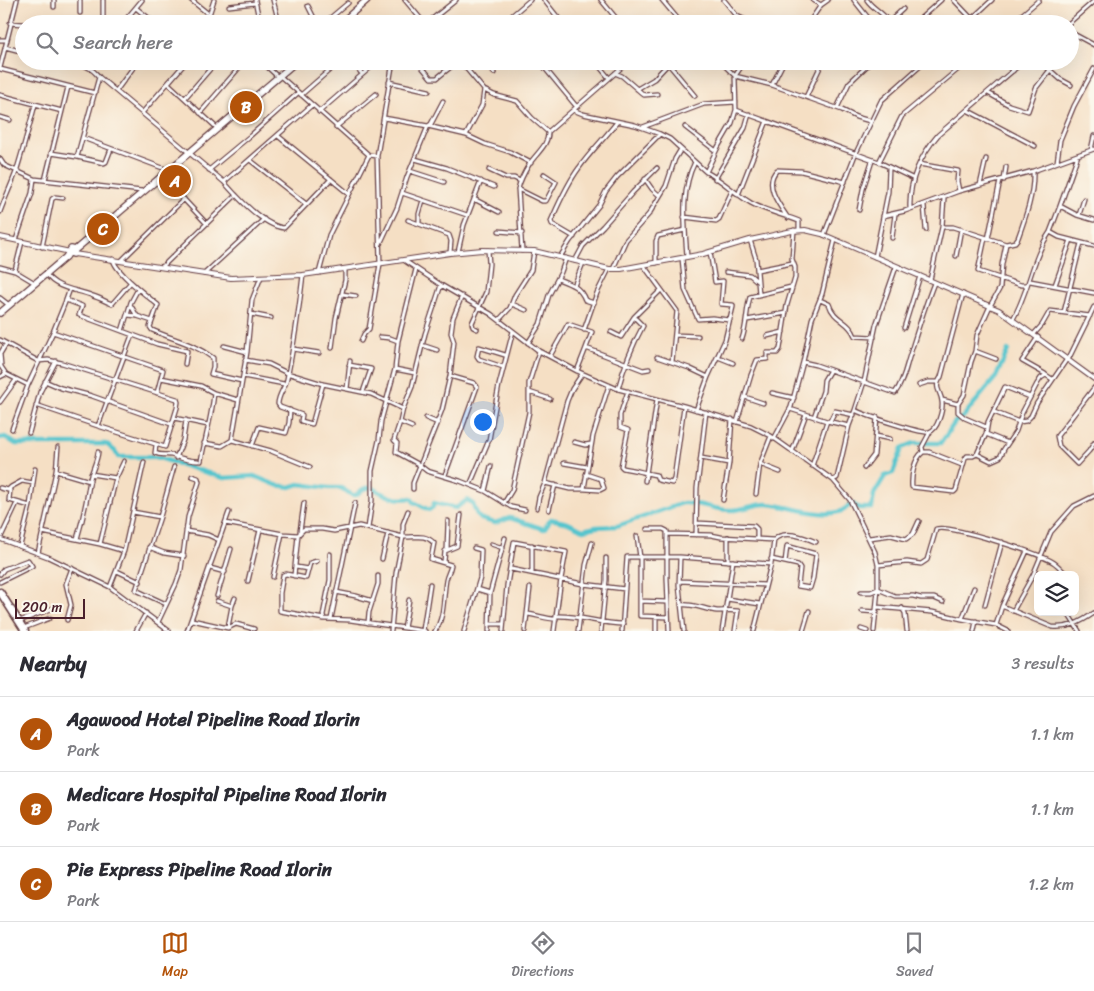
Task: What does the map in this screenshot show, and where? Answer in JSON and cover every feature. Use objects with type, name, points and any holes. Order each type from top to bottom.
[{"type":"highway","points":[[0,592],[23,630]]},
{"type":"highway","points":[[0,600],[23,630]]},
{"type":"main road","points":[[350,15],[367,0]]},
{"type":"main road","points":[[0,313],[163,177],[286,70]]},
{"type":"street","points":[[17,0],[0,69],[95,93]]},
{"type":"street","points":[[54,0],[54,7]]},
{"type":"street","points":[[80,0],[80,13]]},
{"type":"street","points":[[103,0],[103,15]]},
{"type":"street","points":[[130,15],[142,0]]},
{"type":"street","points":[[191,0],[209,15],[214,0]]},
{"type":"street","points":[[273,0],[277,15]]},
{"type":"street","points":[[405,0],[418,15]]},
{"type":"street","points":[[437,15],[456,0]]},
{"type":"street","points":[[514,15],[530,0]]},
{"type":"street","points":[[544,0],[556,15]]},
{"type":"street","points":[[601,0],[614,15]]},
{"type":"street","points":[[662,0],[675,15]]},
{"type":"street","points":[[724,0],[735,15]]},
{"type":"street","points":[[813,0],[821,5]]},
{"type":"street","points":[[814,15],[821,5],[828,0]]},
{"type":"street","points":[[854,0],[866,15]]},
{"type":"street","points":[[867,0],[870,5],[884,15]]},
{"type":"street","points":[[924,15],[941,0]]},
{"type":"street","points":[[954,0],[968,15]]},
{"type":"street","points":[[976,15],[992,0]]},
{"type":"street","points":[[1022,15],[1039,0]]},
{"type":"street","points":[[1078,15],[1094,0]]},
{"type":"street","points":[[230,6],[255,2],[258,15]]},
{"type":"street","points":[[334,15],[348,3]]},
{"type":"street","points":[[308,6],[313,15]]},
{"type":"street","points":[[136,8],[145,15]]},
{"type":"street","points":[[897,15],[903,9]]},
{"type":"street","points":[[10,24],[15,24]]},
{"type":"street","points":[[1079,37],[1094,45]]},
{"type":"street","points":[[0,40],[6,40]]},
{"type":"street","points":[[5,47],[15,50]]},
{"type":"street","points":[[1057,162],[1060,140],[1074,106],[1094,69]]},
{"type":"street","points":[[92,70],[224,182],[264,219],[279,227],[284,228],[331,179]]},
{"type":"street","points":[[116,91],[131,70]]},
{"type":"street","points":[[142,113],[179,70]]},
{"type":"street","points":[[185,98],[208,70]]},
{"type":"street","points":[[200,113],[237,70]]},
{"type":"street","points":[[271,70],[369,156],[377,156]]},
{"type":"street","points":[[209,170],[329,70]]},
{"type":"street","points":[[359,70],[362,74]]},
{"type":"street","points":[[318,112],[367,70]]},
{"type":"street","points":[[361,341],[369,329],[380,264],[377,156],[391,70]]},
{"type":"street","points":[[424,70],[431,78],[437,78],[447,70]]},
{"type":"street","points":[[467,70],[484,90],[494,95],[517,101],[548,132],[549,137],[530,163],[520,181],[518,189],[517,198],[522,233],[522,251]]},
{"type":"street","points":[[491,70],[494,73]]},
{"type":"street","points":[[546,70],[576,106]]},
{"type":"street","points":[[602,70],[609,78]]},
{"type":"street","points":[[548,132],[618,70]]},
{"type":"street","points":[[622,70],[622,76]]},
{"type":"street","points":[[637,89],[654,78],[661,70]]},
{"type":"street","points":[[673,70],[695,96]]},
{"type":"street","points":[[729,70],[735,76],[772,85],[837,108],[856,118],[870,121]]},
{"type":"street","points":[[706,172],[732,123],[736,110],[735,76],[739,70]]},
{"type":"street","points":[[772,85],[780,70]]},
{"type":"street","points":[[806,97],[819,70]]},
{"type":"street","points":[[837,108],[849,83],[863,70]]},
{"type":"street","points":[[824,235],[870,121],[884,97],[916,70]]},
{"type":"street","points":[[879,162],[902,116],[957,70]]},
{"type":"street","points":[[910,208],[909,197],[912,178],[929,145],[938,135],[1008,75],[1011,70]]},
{"type":"street","points":[[988,93],[1009,105],[1028,111],[1036,88],[1050,70],[1060,79],[1071,85]]},
{"type":"street","points":[[615,73],[622,76],[644,95],[657,94]]},
{"type":"street","points":[[77,157],[99,77]]},
{"type":"street","points":[[389,82],[429,92]]},
{"type":"street","points":[[168,83],[218,129]]},
{"type":"street","points":[[45,180],[68,87]]},
{"type":"street","points":[[466,135],[482,104],[484,90]]},
{"type":"street","points":[[336,127],[376,94]]},
{"type":"street","points":[[0,96],[62,111]]},
{"type":"street","points":[[380,244],[397,208],[428,126],[432,124],[443,101]]},
{"type":"street","points":[[643,128],[704,104],[736,102]]},
{"type":"street","points":[[0,212],[6,192],[10,188],[16,172],[36,105]]},
{"type":"street","points":[[224,182],[312,105]]},
{"type":"street","points":[[573,110],[660,134],[670,139],[706,172],[738,195],[752,203],[799,222],[792,264],[796,272],[791,287],[778,351],[767,353],[767,359],[757,360],[738,422]]},
{"type":"street","points":[[736,110],[800,132],[855,155],[879,162],[912,178]]},
{"type":"street","points":[[967,110],[1035,146]]},
{"type":"street","points":[[715,179],[745,128],[749,114]]},
{"type":"street","points":[[0,117],[10,120]]},
{"type":"street","points":[[384,118],[466,135],[485,144],[510,152],[530,163]]},
{"type":"street","points":[[738,195],[767,121]]},
{"type":"street","points":[[574,237],[552,224],[551,221],[578,168],[606,138],[617,122]]},
{"type":"street","points":[[685,127],[716,151]]},
{"type":"street","points":[[560,257],[599,205],[617,176],[660,134]]},
{"type":"street","points":[[278,135],[349,194]]},
{"type":"street","points":[[883,216],[895,214],[944,198],[959,191],[1033,171],[1078,156],[1093,149],[1094,136]]},
{"type":"street","points":[[83,138],[171,170]]},
{"type":"street","points":[[51,153],[104,163],[111,149]]},
{"type":"street","points":[[584,330],[597,293],[626,240],[649,214],[666,186],[675,159],[681,149]]},
{"type":"street","points":[[318,273],[329,236],[369,156]]},
{"type":"street","points":[[1013,319],[1025,296],[1039,251],[1050,232],[1078,156]]},
{"type":"street","points":[[0,159],[4,165],[34,179],[145,192]]},
{"type":"street","points":[[416,159],[494,187]]},
{"type":"street","points":[[980,185],[986,159]]},
{"type":"street","points":[[250,160],[306,204]]},
{"type":"street","points":[[858,210],[872,160]]},
{"type":"street","points":[[687,257],[684,218],[688,177],[695,162]]},
{"type":"street","points":[[919,164],[958,171],[959,191]]},
{"type":"street","points":[[1006,167],[978,271],[1021,285],[1028,283],[1056,285],[1094,294]]},
{"type":"street","points":[[575,261],[583,246],[657,168]]},
{"type":"street","points":[[876,257],[888,192],[889,168]]},
{"type":"street","points":[[489,170],[506,178],[514,178],[520,181]]},
{"type":"street","points":[[788,218],[773,193],[773,176],[777,170],[801,171],[844,182]]},
{"type":"street","points":[[410,171],[444,182]]},
{"type":"street","points":[[942,227],[954,227],[1006,244],[1015,242],[1028,211],[1033,187],[1033,171]]},
{"type":"street","points":[[518,189],[542,201],[546,201],[556,182],[544,174]]},
{"type":"street","points":[[163,177],[206,223]]},
{"type":"street","points":[[16,240],[32,193],[34,179]]},
{"type":"street","points":[[645,179],[660,196]]},
{"type":"street","points":[[458,252],[467,215],[481,181]]},
{"type":"street","points":[[0,190],[6,192]]},
{"type":"street","points":[[684,218],[716,221],[719,219],[732,191]]},
{"type":"street","points":[[402,193],[467,215]]},
{"type":"street","points":[[162,267],[236,195]]},
{"type":"street","points":[[42,246],[52,199],[55,197],[64,198]]},
{"type":"street","points":[[802,362],[890,392],[895,393],[898,390],[932,282],[942,227],[944,198]]},
{"type":"street","points":[[122,260],[184,199]]},
{"type":"street","points":[[474,199],[499,212]]},
{"type":"street","points":[[1079,215],[1084,199]]},
{"type":"street","points":[[419,223],[419,214],[423,200]]},
{"type":"street","points":[[924,205],[926,230]]},
{"type":"street","points":[[1060,206],[1094,220]]},
{"type":"street","points":[[892,238],[895,214]]},
{"type":"street","points":[[204,274],[264,219]]},
{"type":"street","points":[[408,220],[449,235],[451,241],[450,253]]},
{"type":"street","points":[[956,256],[961,229]]},
{"type":"street","points":[[656,263],[656,241],[658,236],[685,230]]},
{"type":"street","points":[[0,237],[61,251],[231,278],[303,276],[450,253],[488,250],[534,251],[611,269],[628,269],[710,252],[750,240],[797,230],[812,231],[1000,310],[1093,377]]},
{"type":"street","points":[[499,231],[522,233]]},
{"type":"street","points":[[1050,232],[1059,237],[1094,246]]},
{"type":"street","points":[[750,240],[756,259],[759,294]]},
{"type":"street","points":[[756,494],[760,464],[772,437],[790,409],[794,398],[812,319],[820,300],[835,240]]},
{"type":"street","points":[[1056,285],[1071,240]]},
{"type":"street","points":[[15,270],[22,242]]},
{"type":"street","points":[[1064,312],[1082,243]]},
{"type":"street","points":[[986,427],[963,417],[958,412],[958,404],[964,395],[970,362],[975,352],[977,335],[1000,288],[1006,244]]},
{"type":"street","points":[[477,329],[472,323],[486,292],[488,250]]},
{"type":"street","points":[[499,320],[512,304],[515,295],[531,270],[534,251]]},
{"type":"street","points":[[696,410],[708,377],[727,335],[733,306],[721,304],[723,282],[715,282],[710,252]]},
{"type":"street","points":[[528,343],[540,324],[549,295],[566,258]]},
{"type":"street","points":[[682,258],[685,290],[698,319],[730,320]]},
{"type":"street","points":[[113,259],[114,264],[131,282],[158,305],[150,327],[152,330],[172,339],[187,342],[201,348],[213,358],[211,374],[242,381]]},
{"type":"street","points":[[405,260],[442,286],[479,306],[539,351],[582,374],[618,389],[732,419],[751,426],[772,437],[833,480],[851,502],[875,552],[878,565],[878,589],[874,631]]},
{"type":"street","points":[[574,286],[583,263]]},
{"type":"street","points":[[757,270],[792,264]]},
{"type":"street","points":[[644,266],[677,311],[672,362]]},
{"type":"street","points":[[0,267],[15,270],[36,284]]},
{"type":"street","points":[[833,480],[837,478],[849,426],[864,382],[874,337],[896,267]]},
{"type":"street","points":[[368,528],[374,457],[395,369],[398,341],[416,268]]},
{"type":"street","points":[[332,348],[345,269]]},
{"type":"street","points":[[726,272],[750,275],[758,281]]},
{"type":"street","points":[[46,274],[58,285],[93,295],[113,304],[131,282]]},
{"type":"street","points":[[303,276],[293,348],[278,404],[280,407],[302,415],[301,421],[312,424],[324,384]]},
{"type":"street","points":[[904,328],[920,276]]},
{"type":"street","points":[[204,443],[224,446],[232,440],[247,352],[252,300],[261,277]]},
{"type":"street","points":[[558,279],[574,286],[583,293],[585,300],[594,304]]},
{"type":"street","points":[[442,286],[422,345],[410,392],[394,440],[397,443],[396,452],[427,471],[470,485],[485,491],[511,507],[525,510]]},
{"type":"street","points":[[742,339],[750,298],[759,294],[791,287]]},
{"type":"street","points":[[12,429],[28,385],[41,361],[70,289]]},
{"type":"street","points":[[122,331],[138,289]]},
{"type":"street","points":[[611,332],[621,337],[634,317],[662,290]]},
{"type":"street","points":[[342,294],[356,296]]},
{"type":"street","points":[[923,452],[922,447],[939,418],[942,400],[937,386],[963,294]]},
{"type":"street","points":[[413,490],[414,483],[438,423],[450,376],[454,342],[451,333],[453,318],[462,296]]},
{"type":"street","points":[[0,298],[9,305]]},
{"type":"street","points":[[66,300],[82,306],[79,315],[157,344],[187,351],[185,364]]},
{"type":"street","points":[[820,300],[829,304],[832,313],[852,328],[855,336],[874,337]]},
{"type":"street","points":[[512,304],[526,310]]},
{"type":"street","points":[[131,306],[137,316]]},
{"type":"street","points":[[994,412],[1022,423],[1029,419],[1052,379],[1068,360],[1094,306]]},
{"type":"street","points":[[1052,379],[1022,361],[1050,311],[1090,316]]},
{"type":"street","points":[[747,320],[786,313]]},
{"type":"street","points":[[127,314],[152,321]]},
{"type":"street","points":[[251,314],[271,318]]},
{"type":"street","points":[[618,389],[634,340],[643,326],[634,317]]},
{"type":"street","points":[[550,356],[568,324],[592,332],[577,371]]},
{"type":"street","points":[[470,485],[488,440],[505,355],[513,331]]},
{"type":"street","points":[[53,332],[163,370],[157,393]]},
{"type":"street","points":[[767,336],[783,332]]},
{"type":"street","points":[[98,426],[132,335]]},
{"type":"street","points":[[674,335],[698,336]]},
{"type":"street","points":[[380,338],[390,338],[398,341]]},
{"type":"street","points":[[0,340],[38,361],[56,361],[157,393],[178,402],[165,447],[36,405]]},
{"type":"street","points":[[6,344],[0,354],[0,364],[6,374],[28,385]]},
{"type":"street","points":[[422,345],[437,350]]},
{"type":"street","points":[[224,346],[247,352]]},
{"type":"street","points":[[503,367],[479,359],[477,353],[479,347],[505,355]]},
{"type":"street","points":[[293,348],[319,353]]},
{"type":"street","points":[[586,348],[626,362],[642,370],[649,369]]},
{"type":"street","points":[[504,503],[512,490],[527,424],[529,383],[539,351]]},
{"type":"street","points":[[975,352],[996,359]]},
{"type":"street","points":[[657,357],[708,377]]},
{"type":"street","points":[[718,357],[733,363]]},
{"type":"street","points":[[245,360],[269,364],[287,373],[324,384],[363,392],[387,401],[403,410]]},
{"type":"street","points":[[29,433],[40,392],[56,361]]},
{"type":"street","points":[[347,389],[350,363],[371,369],[363,392]]},
{"type":"street","points":[[395,369],[415,373]]},
{"type":"street","points":[[814,416],[824,389],[824,380],[830,370]]},
{"type":"street","points":[[0,377],[6,374]]},
{"type":"street","points":[[537,508],[572,389],[582,374]]},
{"type":"street","points":[[976,454],[984,459],[994,460],[1000,458],[1016,431],[1039,380],[1046,374]]},
{"type":"street","points":[[243,376],[284,384]]},
{"type":"street","points":[[445,476],[477,387],[474,382],[450,376]]},
{"type":"street","points":[[161,378],[201,386],[214,393],[238,400]]},
{"type":"street","points":[[1,399],[7,394],[16,380]]},
{"type":"street","points":[[45,381],[171,424]]},
{"type":"street","points":[[919,385],[928,382],[938,382]]},
{"type":"street","points":[[584,489],[591,444],[609,385]]},
{"type":"street","points":[[962,465],[929,452],[923,452],[919,455],[913,471],[912,487],[956,491],[962,465],[966,457],[976,454],[986,434],[986,427],[1005,387],[1030,397]]},
{"type":"street","points":[[1094,388],[1056,436],[1059,446],[1077,464],[1094,443]]},
{"type":"street","points":[[628,391],[619,421],[620,427],[628,430],[621,466],[642,471],[645,474],[656,475],[660,481],[670,483],[673,481],[684,406]]},
{"type":"street","points":[[529,392],[550,399]]},
{"type":"street","points":[[200,460],[213,406],[214,393]]},
{"type":"street","points":[[772,393],[794,398]]},
{"type":"street","points":[[745,397],[762,403]]},
{"type":"street","points":[[645,481],[657,399]]},
{"type":"street","points":[[942,400],[958,404]]},
{"type":"street","points":[[790,409],[849,426]]},
{"type":"street","points":[[252,446],[259,427],[286,433],[290,410]]},
{"type":"street","points":[[855,410],[892,424],[930,432]]},
{"type":"street","points":[[812,466],[828,421],[835,411],[854,415]]},
{"type":"street","points":[[696,535],[698,522],[697,488],[706,412]]},
{"type":"street","points":[[792,452],[806,414]]},
{"type":"street","points":[[864,468],[874,455],[876,417]]},
{"type":"street","points":[[174,418],[208,425]]},
{"type":"street","points":[[426,418],[438,423]]},
{"type":"street","points":[[723,500],[729,463],[732,419]]},
{"type":"street","points":[[176,458],[183,440],[186,420]]},
{"type":"street","points":[[400,422],[412,426]]},
{"type":"street","points":[[986,434],[1008,443]]},
{"type":"street","points":[[876,436],[890,439]]},
{"type":"street","points":[[232,440],[271,451],[310,467]]},
{"type":"street","points":[[574,442],[585,445],[591,444]]},
{"type":"street","points":[[156,445],[155,454],[200,460],[207,463]]},
{"type":"street","points":[[38,553],[56,472],[58,447]]},
{"type":"street","points":[[76,539],[98,452]]},
{"type":"street","points":[[701,458],[729,463]]},
{"type":"street","points":[[100,544],[116,478],[124,461]]},
{"type":"street","points":[[110,586],[124,551],[144,462]]},
{"type":"street","points":[[564,463],[587,467]]},
{"type":"street","points":[[760,464],[780,472]]},
{"type":"street","points":[[485,491],[491,466]]},
{"type":"street","points":[[166,604],[136,590],[174,467]]},
{"type":"street","points":[[20,546],[30,506],[35,469]]},
{"type":"street","points":[[56,472],[90,481]]},
{"type":"street","points":[[91,474],[116,478]]},
{"type":"street","points":[[545,483],[570,489],[600,490],[604,488],[601,479],[586,474]]},
{"type":"street","points":[[158,622],[176,584],[184,556],[188,517],[199,482],[198,478],[192,476]]},
{"type":"street","points":[[0,488],[8,490],[22,481],[33,483]]},
{"type":"street","points":[[549,510],[554,486]]},
{"type":"street","points":[[11,487],[9,500],[30,506]]},
{"type":"street","points":[[1035,571],[1049,535],[1057,524],[1074,506],[1094,496]]},
{"type":"street","points":[[17,503],[0,539],[38,553],[110,586],[169,631]]},
{"type":"street","points":[[294,576],[304,503]]},
{"type":"street","points":[[332,620],[355,503]]},
{"type":"street","points":[[391,629],[403,524],[408,511]]},
{"type":"street","points":[[133,512],[160,517]]},
{"type":"street","points":[[188,631],[229,512]]},
{"type":"street","points":[[447,550],[457,546],[461,515]]},
{"type":"street","points":[[444,562],[447,550],[448,521]]},
{"type":"street","points":[[869,538],[888,535],[906,540],[913,534],[919,521]]},
{"type":"street","points":[[698,522],[754,526],[757,529],[758,538]]},
{"type":"street","points":[[226,523],[282,534],[298,535],[304,529],[322,528],[334,531],[359,526],[403,537],[420,536],[431,540],[434,543],[431,559],[451,564],[439,626],[435,631]]},
{"type":"street","points":[[878,565],[907,562],[921,564],[927,560],[935,532],[938,528],[957,530],[1002,542],[1053,562],[1063,571]]},
{"type":"street","points":[[647,529],[667,530],[668,534],[669,631]]},
{"type":"street","points":[[248,581],[260,530]]},
{"type":"street","points":[[186,531],[208,535],[220,540]]},
{"type":"street","points":[[42,532],[124,551]]},
{"type":"street","points":[[382,560],[388,533]]},
{"type":"street","points":[[273,577],[282,534]]},
{"type":"street","points":[[668,534],[774,540]]},
{"type":"street","points":[[754,631],[771,562],[774,540],[779,535],[784,534],[816,542]]},
{"type":"street","points":[[637,536],[640,557],[640,616],[668,617]]},
{"type":"street","points":[[489,631],[490,593],[505,538]]},
{"type":"street","points":[[728,538],[728,561]]},
{"type":"street","points":[[502,631],[514,542],[566,552],[554,631]]},
{"type":"street","points":[[985,605],[1002,542]]},
{"type":"street","points":[[578,631],[583,584],[592,543]]},
{"type":"street","points":[[491,544],[503,548]]},
{"type":"street","points":[[532,545],[532,573]]},
{"type":"street","points":[[622,631],[627,557],[784,561],[798,565],[800,568],[798,586],[810,588],[816,554],[787,546],[784,561]]},
{"type":"street","points":[[149,548],[184,556]]},
{"type":"street","points":[[464,631],[481,572],[481,550],[474,548]]},
{"type":"street","points":[[217,596],[231,549]]},
{"type":"street","points":[[996,625],[1002,606],[1027,551]]},
{"type":"street","points":[[324,619],[323,615],[330,580],[330,554]]},
{"type":"street","points":[[680,557],[679,585],[684,631]]},
{"type":"street","points":[[602,631],[606,586],[606,558]]},
{"type":"street","points":[[0,574],[4,569],[28,560],[32,566],[0,582]]},
{"type":"street","points":[[316,561],[311,562],[306,578],[283,575],[280,610],[324,619],[368,623],[391,629],[404,628],[423,631],[430,584]]},
{"type":"street","points":[[722,631],[733,561]]},
{"type":"street","points":[[296,567],[308,569]]},
{"type":"street","points":[[527,572],[531,567]]},
{"type":"street","points":[[67,620],[71,605],[66,584],[72,568]]},
{"type":"street","points":[[210,568],[225,572]]},
{"type":"street","points":[[511,569],[583,584],[625,589]]},
{"type":"street","points":[[117,571],[140,582]]},
{"type":"street","points":[[1013,611],[1034,573]]},
{"type":"street","points":[[368,623],[369,612],[378,584],[378,576]]},
{"type":"street","points":[[680,581],[765,585]]},
{"type":"street","points":[[525,631],[530,588]]},
{"type":"street","points":[[962,619],[974,588]]},
{"type":"street","points":[[477,589],[490,593]]},
{"type":"street","points":[[861,592],[871,592],[878,589],[895,596],[934,598],[943,602]]},
{"type":"street","points":[[336,592],[373,601]]},
{"type":"street","points":[[228,628],[235,598]]},
{"type":"street","points":[[727,599],[760,604]]},
{"type":"street","points":[[404,628],[409,600]]},
{"type":"street","points":[[217,601],[232,606]]},
{"type":"street","points":[[640,601],[668,602]]},
{"type":"street","points":[[681,605],[738,613],[735,631]]},
{"type":"street","points":[[1002,606],[1052,627],[1062,628],[1083,620],[1094,613]]},
{"type":"street","points":[[19,622],[56,607]]},
{"type":"street","points":[[877,607],[932,612],[996,625],[1008,631]]},
{"type":"street","points":[[902,608],[905,613],[907,631]]},
{"type":"street","points":[[803,631],[809,611]]},
{"type":"street","points":[[862,611],[877,612]]},
{"type":"street","points":[[136,631],[146,613]]},
{"type":"street","points":[[527,614],[538,615],[547,619],[567,616],[623,624]]},
{"type":"street","points":[[1069,616],[1079,631]]},
{"type":"street","points":[[656,617],[656,631]]},
{"type":"street","points":[[23,630],[50,618]]},
{"type":"street","points":[[192,620],[228,628],[236,624],[254,629]]},
{"type":"street","points":[[974,631],[976,621]]},
{"type":"street","points":[[489,624],[502,624]]},
{"type":"street","points":[[861,628],[868,631]]},
{"type":"waterway","points":[[0,438],[5,437],[16,444],[106,444],[115,451],[118,457],[156,457],[224,478],[254,476],[276,485],[290,487],[299,484],[341,488],[352,495],[356,495],[363,489],[371,487],[395,498],[411,498],[414,502],[429,510],[433,507],[434,503],[456,508],[467,500],[473,504],[477,515],[481,519],[495,523],[510,518],[544,529],[551,519],[568,523],[583,530],[617,526],[683,503],[726,510],[766,504],[811,512],[834,513],[844,510],[851,503],[859,508],[872,508],[874,494],[885,476],[893,473],[902,448],[914,443],[941,443],[955,422],[963,417],[996,377],[1008,350]]},
{"type":"place","name":"Medicare Hospital Pipeline Road Ilorin","points":[[246,107]]},
{"type":"place","name":"Agawood Hotel Pipeline Road Ilorin","points":[[175,181]]},
{"type":"place","name":"Pie Express Pipeline Road Ilorin","points":[[103,229]]}]
